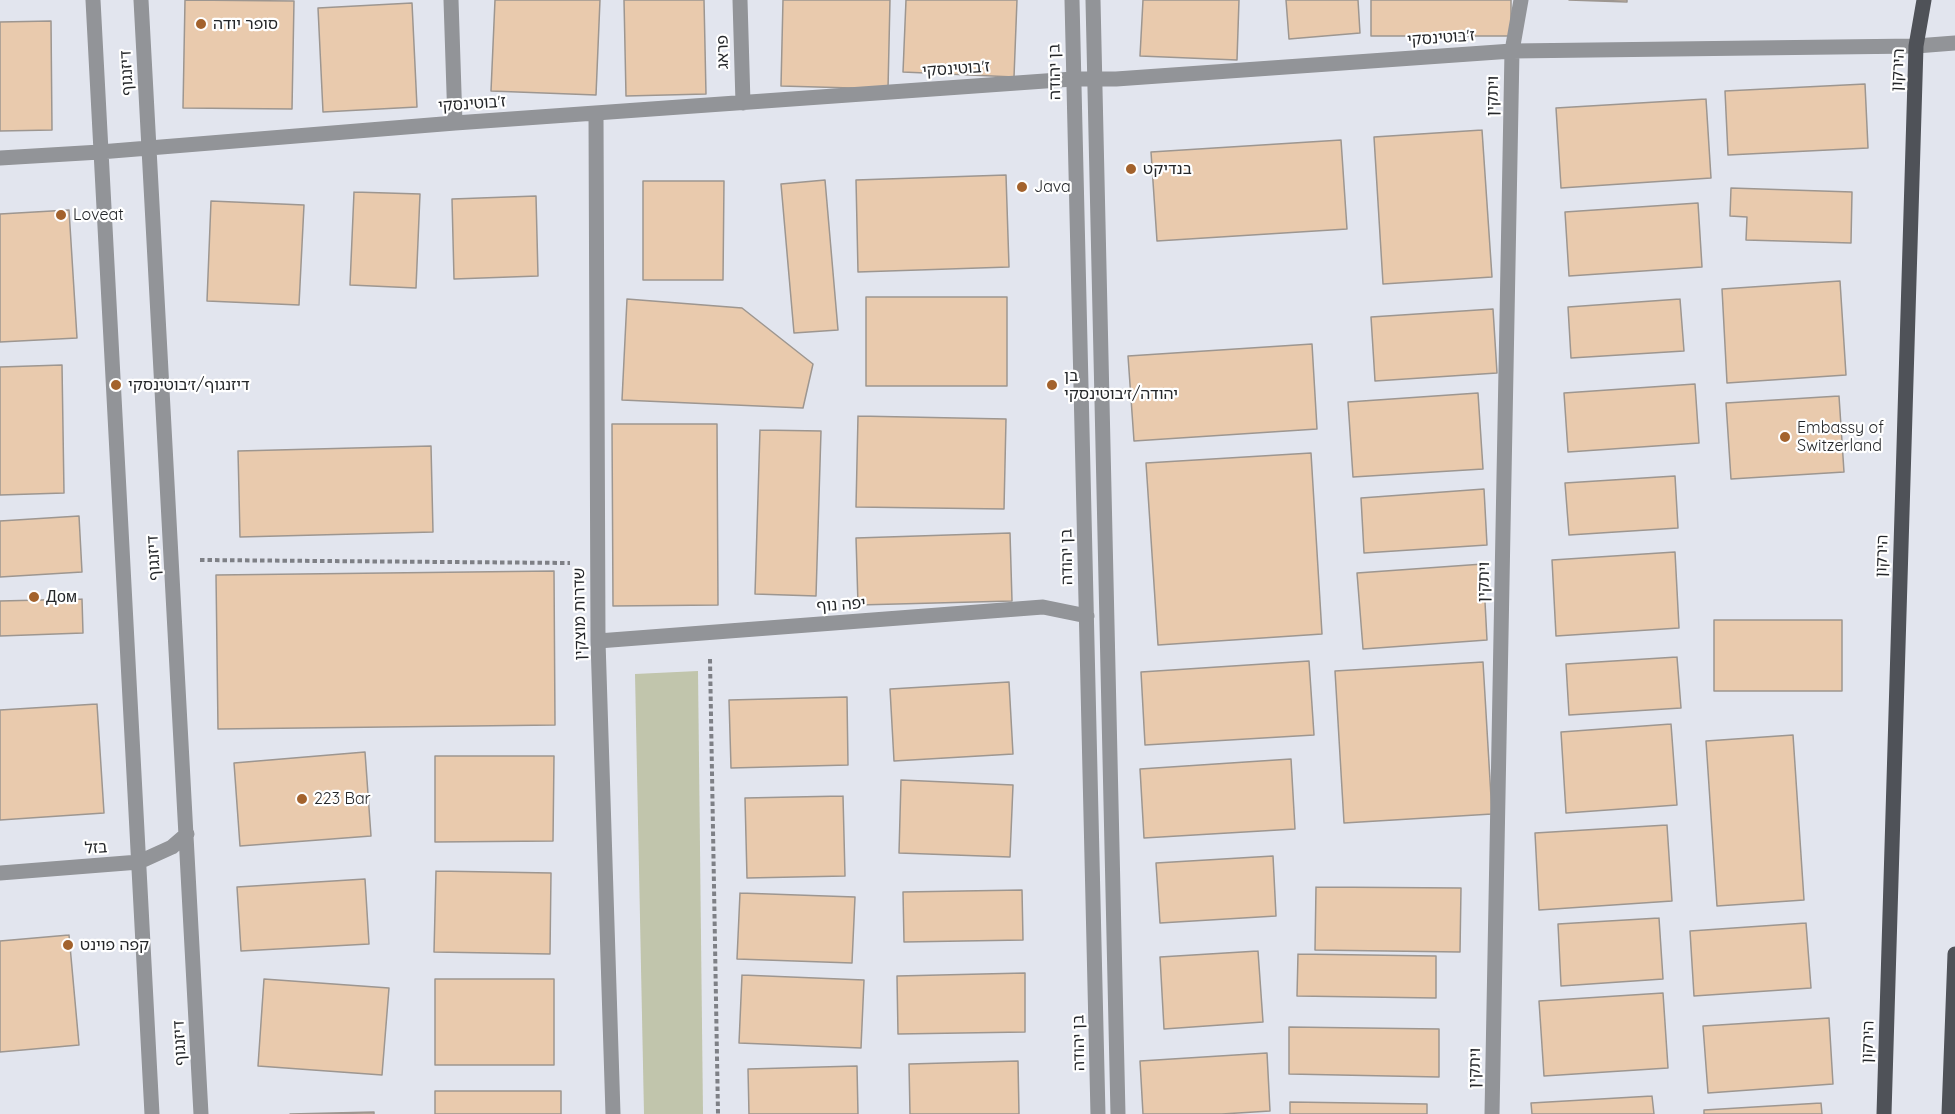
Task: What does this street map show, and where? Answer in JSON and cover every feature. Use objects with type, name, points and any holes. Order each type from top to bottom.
[{"type":"main road","name":"הירקון","points":[[1884,1114],[1916,46],[1924,0]]},
{"type":"main road","points":[[1949,1114],[1955,954]]},
{"type":"street","name":"דיזנגוף","points":[[93,0],[152,1114]]},
{"type":"street","name":"דיזנגוף","points":[[141,0],[188,834],[201,1114]]},
{"type":"street","points":[[451,0],[455,123]]},
{"type":"street","name":"פראג","points":[[740,0],[742,103]]},
{"type":"street","name":"בן יהודה","points":[[1072,0],[1098,1114]]},
{"type":"street","points":[[1093,0],[1118,1114]]},
{"type":"street","name":"ויתקין","points":[[1492,1114],[1512,51],[1521,0]]},
{"type":"street","name":"ז'בוטינסקי","points":[[0,158],[1073,79],[1127,78],[1512,51],[1916,46],[1955,43]]},
{"type":"street","name":"שדרות מוצקין","points":[[596,114],[598,641],[613,1114]]},
{"type":"street","name":"יפה נוף","points":[[598,641],[1043,607],[1087,616]]},
{"type":"street","name":"בזל","points":[[0,873],[139,862],[172,847],[188,834]]},
{"type":"path","points":[[172,560],[598,563]]},
{"type":"path","points":[[710,633],[718,1114]]},
{"type":"green space","points":[[698,671],[703,1114],[644,1114],[635,674]]},
{"type":"building","points":[[185,0],[294,1],[292,109],[183,108]]},
{"type":"building","points":[[495,0],[600,0],[596,95],[491,91]]},
{"type":"building","points":[[624,0],[704,0],[706,94],[626,96]]},
{"type":"building","points":[[783,0],[890,0],[888,89],[781,86]]},
{"type":"building","points":[[906,0],[1017,0],[1014,77],[903,72]]},
{"type":"building","points":[[1143,0],[1239,0],[1237,60],[1140,56]]},
{"type":"building","points":[[1286,0],[1358,0],[1360,33],[1289,39]]},
{"type":"building","points":[[1371,0],[1511,0],[1511,36],[1371,36]]},
{"type":"building","points":[[1569,0],[1627,0],[1627,2]]},
{"type":"building","points":[[412,3],[417,107],[323,112],[318,8]]},
{"type":"building","points":[[51,21],[52,130],[0,131],[0,22]]},
{"type":"building","points":[[1865,84],[1868,148],[1728,155],[1725,91]]},
{"type":"building","points":[[1706,99],[1711,178],[1561,188],[1556,108]]},
{"type":"building","points":[[1482,130],[1492,277],[1383,284],[1374,137]]},
{"type":"building","points":[[1341,140],[1347,229],[1157,241],[1151,152]]},
{"type":"building","points":[[1006,175],[1009,267],[858,272],[856,180]]},
{"type":"building","points":[[825,180],[838,330],[794,333],[781,184]]},
{"type":"building","points":[[643,181],[724,181],[723,280],[643,280]]},
{"type":"building","points":[[1731,188],[1852,192],[1851,243],[1746,240],[1747,217],[1730,216]]},
{"type":"building","points":[[354,192],[420,194],[416,288],[350,285]]},
{"type":"building","points":[[536,196],[538,276],[454,279],[452,199]]},
{"type":"building","points":[[211,201],[304,205],[299,305],[207,301]]},
{"type":"building","points":[[1698,203],[1702,267],[1569,276],[1565,212]]},
{"type":"building","points":[[69,210],[77,338],[0,342],[0,214]]},
{"type":"building","points":[[1840,281],[1846,375],[1727,383],[1722,289]]},
{"type":"building","points":[[866,297],[1007,297],[1007,386],[866,386]]},
{"type":"building","points":[[627,299],[742,308],[813,364],[803,408],[622,400]]},
{"type":"building","points":[[1680,299],[1684,351],[1571,358],[1568,307]]},
{"type":"building","points":[[1493,309],[1497,373],[1375,381],[1371,317]]},
{"type":"building","points":[[1312,344],[1317,429],[1134,441],[1128,356]]},
{"type":"building","points":[[62,365],[64,493],[0,495],[0,367]]},
{"type":"building","points":[[1695,384],[1699,443],[1568,452],[1564,393]]},
{"type":"building","points":[[1478,393],[1483,469],[1353,477],[1348,402]]},
{"type":"building","points":[[1839,396],[1844,472],[1731,479],[1726,403]]},
{"type":"building","points":[[858,416],[1006,419],[1004,509],[856,507]]},
{"type":"building","points":[[612,424],[717,424],[718,605],[613,606]]},
{"type":"building","points":[[760,430],[821,431],[816,596],[755,594]]},
{"type":"building","points":[[431,446],[433,532],[240,537],[238,451]]},
{"type":"building","points":[[1311,453],[1322,634],[1158,645],[1146,463]]},
{"type":"building","points":[[1675,476],[1678,528],[1569,535],[1565,483]]},
{"type":"building","points":[[1484,489],[1487,545],[1364,553],[1361,498]]},
{"type":"building","points":[[79,516],[82,572],[0,577],[0,521]]},
{"type":"building","points":[[1010,533],[1012,601],[858,605],[856,538]]},
{"type":"building","points":[[1675,552],[1679,628],[1556,636],[1552,560]]},
{"type":"building","points":[[1483,564],[1487,640],[1363,649],[1357,573]]},
{"type":"building","points":[[554,571],[555,725],[218,729],[216,575]]},
{"type":"building","points":[[82,599],[83,633],[0,636],[0,601]]},
{"type":"building","points":[[1714,620],[1842,620],[1842,691],[1714,691]]},
{"type":"building","points":[[1677,657],[1681,708],[1569,715],[1566,664]]},
{"type":"building","points":[[1309,661],[1314,735],[1145,745],[1141,672]]},
{"type":"building","points":[[1483,662],[1492,814],[1344,823],[1335,671]]},
{"type":"building","points":[[1009,682],[1013,754],[894,761],[890,689]]},
{"type":"building","points":[[847,697],[848,765],[731,768],[729,700]]},
{"type":"building","points":[[97,704],[104,813],[0,820],[0,710]]},
{"type":"building","points":[[1671,724],[1677,805],[1566,813],[1561,732]]},
{"type":"building","points":[[1793,735],[1804,900],[1717,906],[1706,741]]},
{"type":"building","name":"223 Bar","points":[[365,752],[371,836],[240,846],[234,763]]},
{"type":"building","points":[[435,756],[554,756],[553,841],[435,842]]},
{"type":"building","points":[[1291,759],[1295,829],[1144,838],[1140,769]]},
{"type":"building","points":[[901,780],[1013,785],[1010,857],[899,853]]},
{"type":"building","points":[[843,796],[845,876],[747,878],[745,798]]},
{"type":"building","points":[[1667,825],[1672,901],[1539,910],[1535,833]]},
{"type":"building","points":[[1273,856],[1276,916],[1160,923],[1156,863]]},
{"type":"building","points":[[436,871],[551,873],[550,954],[434,952]]},
{"type":"building","points":[[365,879],[369,944],[241,951],[237,887]]},
{"type":"building","points":[[1316,887],[1461,888],[1460,952],[1315,950]]},
{"type":"building","points":[[1022,890],[1023,940],[904,942],[903,892]]},
{"type":"building","points":[[740,893],[855,897],[852,963],[737,959]]},
{"type":"building","points":[[1659,918],[1663,979],[1561,986],[1558,924]]},
{"type":"building","points":[[1806,923],[1811,988],[1694,996],[1690,931]]},
{"type":"building","points":[[69,935],[79,1045],[0,1052],[0,941]]},
{"type":"building","points":[[1258,951],[1263,1022],[1164,1029],[1160,957]]},
{"type":"building","points":[[1298,954],[1436,956],[1436,998],[1297,996]]},
{"type":"building","points":[[1025,973],[1025,1032],[898,1034],[897,976]]},
{"type":"building","points":[[742,975],[864,980],[861,1048],[739,1043]]},
{"type":"building","points":[[264,979],[389,988],[382,1075],[258,1066]]},
{"type":"building","points":[[435,979],[554,979],[554,1065],[435,1065]]},
{"type":"building","points":[[1663,993],[1668,1068],[1544,1076],[1539,1001]]},
{"type":"building","points":[[1829,1018],[1833,1084],[1708,1093],[1703,1026]]},
{"type":"building","points":[[1289,1027],[1439,1029],[1439,1077],[1289,1074]]},
{"type":"building","points":[[1267,1053],[1270,1111],[1222,1114],[1143,1114],[1140,1061]]},
{"type":"building","points":[[1018,1061],[1019,1114],[910,1114],[909,1064]]},
{"type":"building","points":[[857,1066],[858,1114],[749,1114],[748,1069]]},
{"type":"building","points":[[435,1091],[561,1091],[561,1114],[435,1114]]},
{"type":"building","points":[[1652,1096],[1654,1114],[1532,1114],[1531,1103]]},
{"type":"building","points":[[1290,1102],[1427,1104],[1427,1114],[1290,1114]]},
{"type":"building","points":[[1821,1103],[1822,1114],[1704,1114],[1704,1110]]},
{"type":"building","points":[[374,1112],[374,1114],[290,1114]]},
{"type":"place","name":"סופר יודה","points":[[201,24]]},
{"type":"place","name":"בנדיקט","points":[[1131,169]]},
{"type":"place","name":"Java","points":[[1022,187]]},
{"type":"place","name":"Loveat","points":[[61,215]]},
{"type":"place","name":"דיזנגוף/ז׳בוטינסקי","points":[[116,385]]},
{"type":"place","name":"בן יהודה/ז׳בוטינסקי","points":[[1052,385]]},
{"type":"place","name":"Embassy of Switzerland","points":[[1785,437]]},
{"type":"place","name":"Дом","points":[[34,597]]},
{"type":"place","name":"223 Bar","points":[[302,799]]},
{"type":"place","name":"קפה פוינט","points":[[68,945]]}]
